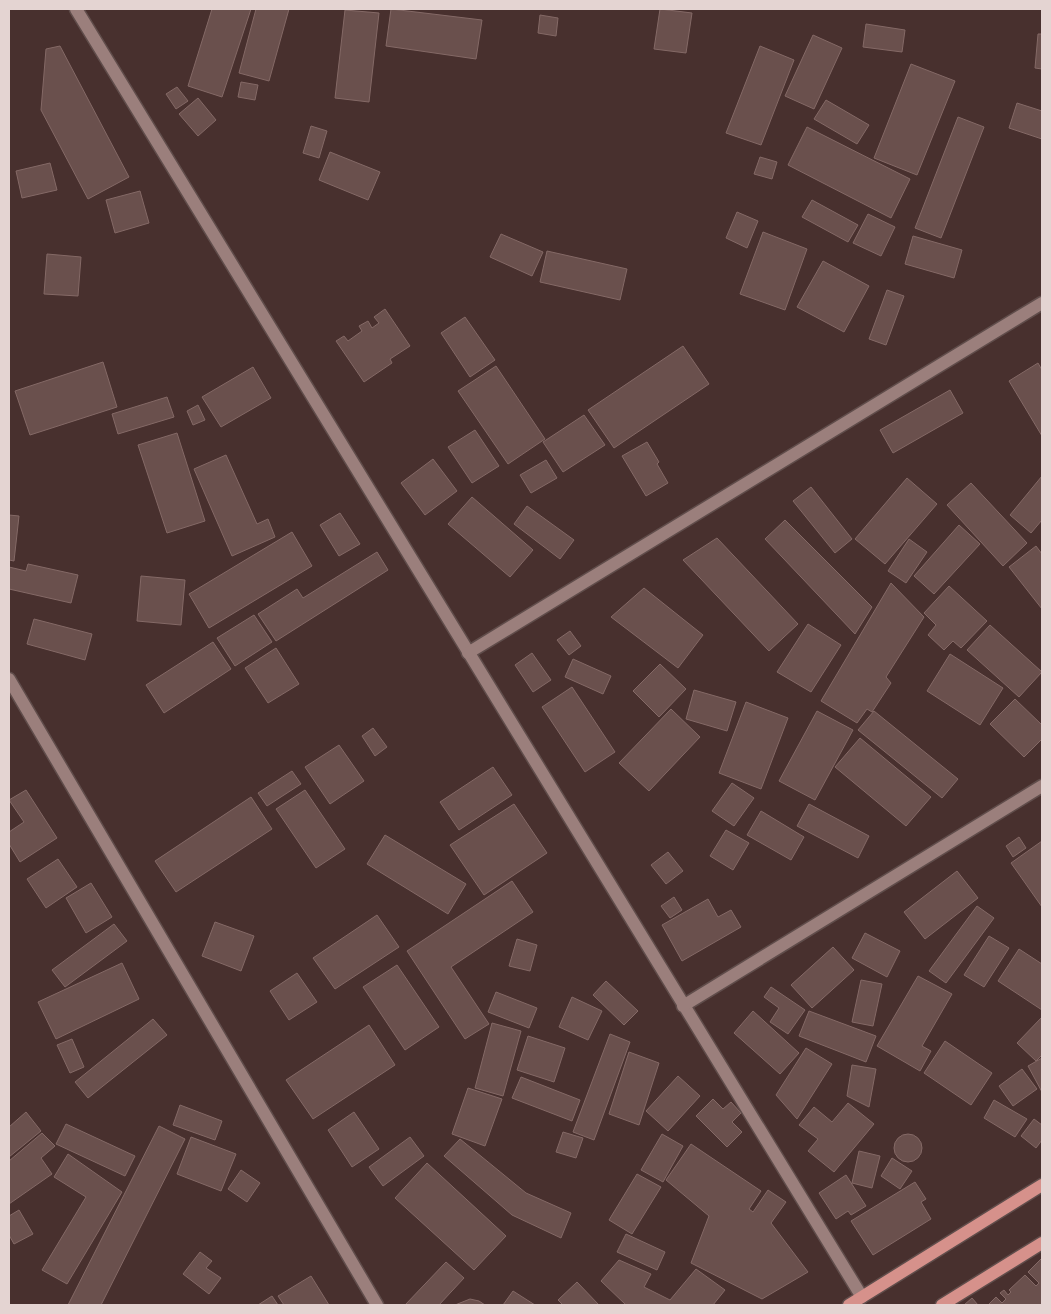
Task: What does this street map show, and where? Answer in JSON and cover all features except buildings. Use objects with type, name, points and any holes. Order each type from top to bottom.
[{"type":"main road","points":[[849,1305],[1042,1185]]},
{"type":"main road","points":[[942,1305],[1042,1243]]},
{"type":"street","points":[[76,9],[862,1298]]},
{"type":"street","points":[[468,653],[1042,303]]},
{"type":"street","points":[[9,679],[378,1305]]},
{"type":"street","points":[[683,1006],[1042,786]]}]
